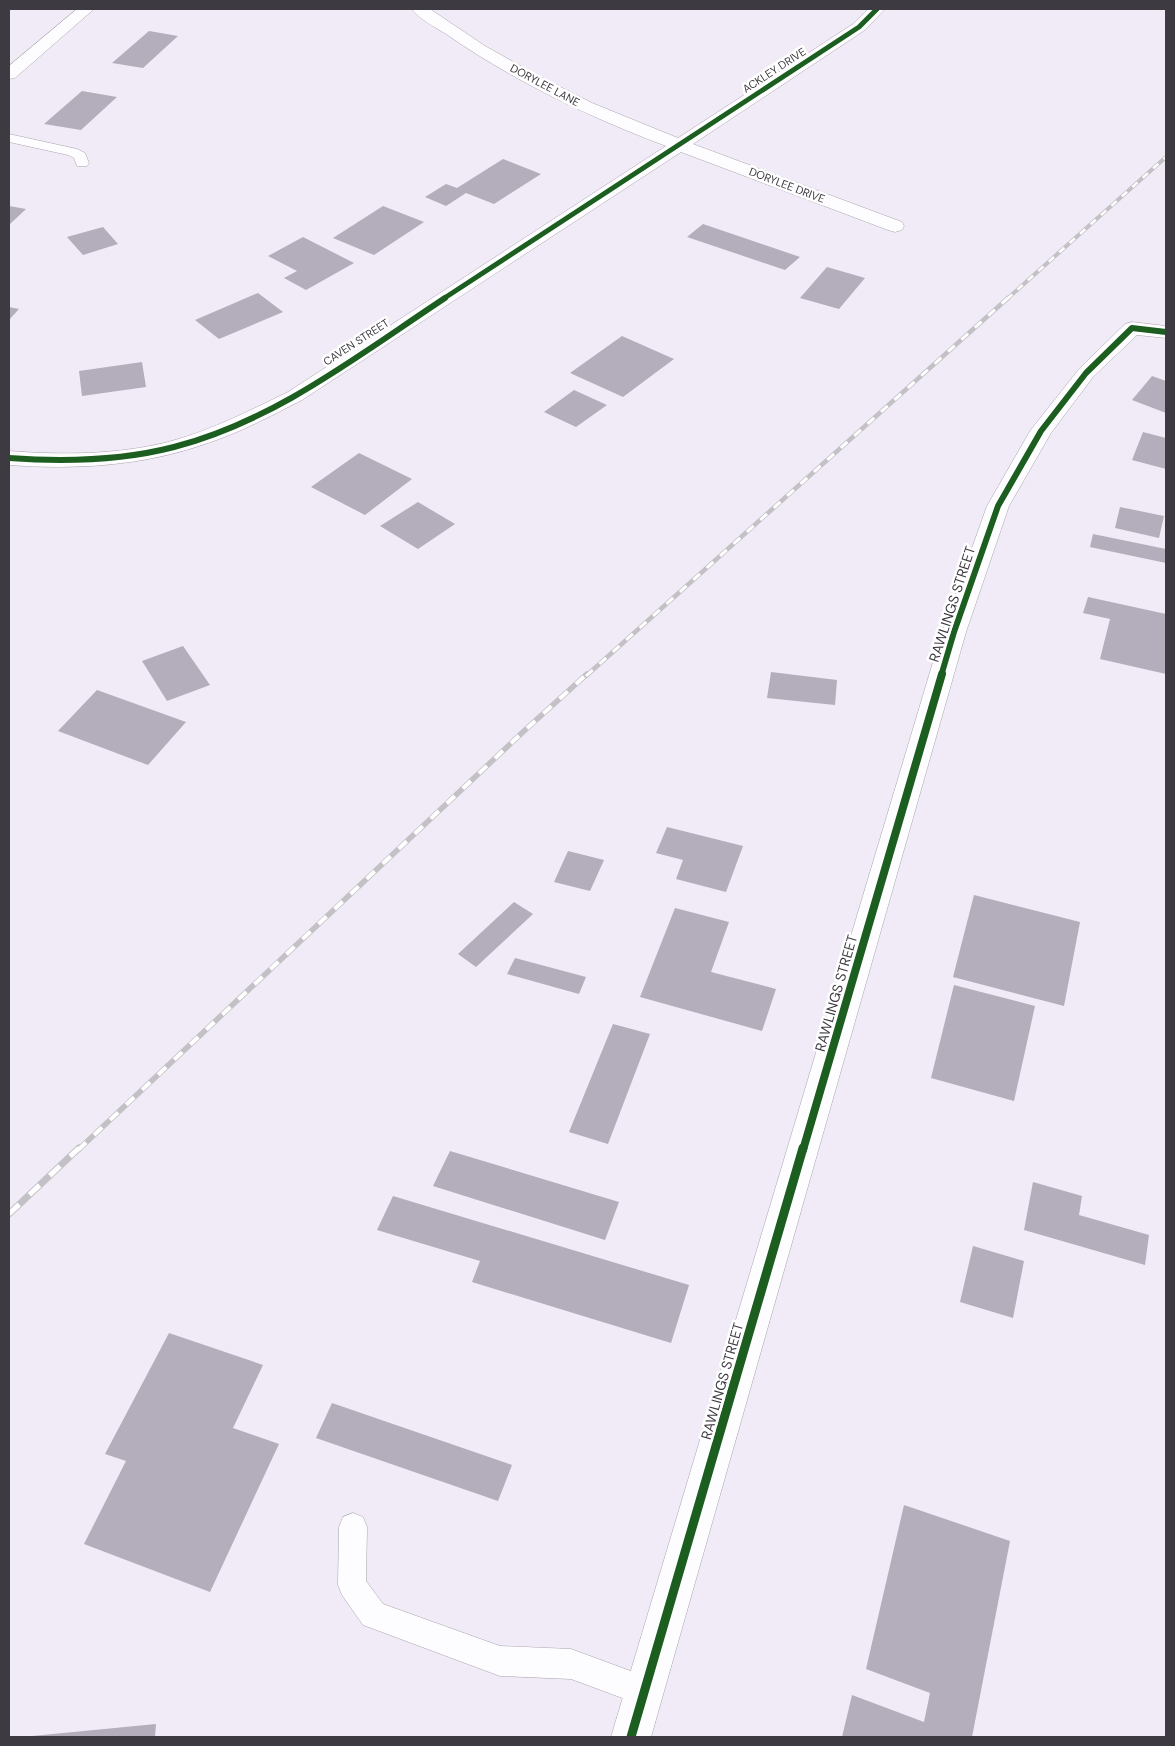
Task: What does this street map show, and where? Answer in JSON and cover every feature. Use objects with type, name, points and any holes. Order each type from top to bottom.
[{"type":"street","points":[[9,74],[86,9]]},
{"type":"street","name":"DORYLEE LANE","points":[[420,9],[479,49],[529,78],[586,107],[679,145]]},
{"type":"street","name":"ACKLEY DRIVE","points":[[679,145],[859,27],[877,9]]},
{"type":"street","name":"DORYLEE DRIVE","points":[[679,145],[895,226]]},
{"type":"street","name":"CAVEN STREET","points":[[9,458],[63,461],[151,452],[196,440],[246,420],[295,396],[679,145]]},
{"type":"street","name":"RAWLINGS STREET","points":[[631,1737],[952,641],[998,506],[1041,431],[1086,373],[1132,328],[1166,332]]},
{"type":"lane","points":[[9,138],[72,152],[80,156],[82,163]]},
{"type":"lane","points":[[353,1527],[352,1585],[373,1615],[500,1661],[571,1664],[644,1690]]},
{"type":"building","points":[[149,31],[178,36],[143,68],[112,63]]},
{"type":"building","points":[[82,91],[117,97],[81,130],[44,124]]},
{"type":"building","points":[[503,159],[541,174],[494,204],[466,193],[446,206],[425,197],[446,184],[457,188]]},
{"type":"building","points":[[9,206],[26,209],[9,225]]},
{"type":"building","points":[[383,206],[424,222],[374,255],[333,238]]},
{"type":"building","points":[[703,224],[800,257],[785,270],[687,237]]},
{"type":"building","points":[[103,227],[118,244],[83,255],[67,237]]},
{"type":"building","points":[[303,237],[354,263],[306,290],[284,278],[297,271],[268,256]]},
{"type":"building","points":[[827,267],[865,278],[839,309],[800,298]]},
{"type":"building","points":[[258,293],[283,312],[219,339],[195,320]]},
{"type":"building","points":[[9,307],[19,309],[9,320]]},
{"type":"building","points":[[622,336],[674,359],[623,397],[570,373]]},
{"type":"building","points":[[142,362],[146,387],[82,396],[79,371]]},
{"type":"building","points":[[1152,376],[1166,381],[1166,413],[1132,400]]},
{"type":"building","points":[[574,390],[607,405],[576,427],[544,412]]},
{"type":"building","points":[[1143,432],[1166,438],[1166,469],[1132,460]]},
{"type":"building","points":[[359,453],[412,479],[365,515],[311,487]]},
{"type":"building","points":[[418,502],[455,524],[418,549],[380,526]]},
{"type":"building","points":[[1120,507],[1164,516],[1159,538],[1115,528]]},
{"type":"building","points":[[1093,534],[1166,549],[1166,563],[1090,547]]},
{"type":"building","points":[[1088,597],[1166,614],[1166,674],[1100,659],[1110,619],[1083,613]]},
{"type":"building","points":[[183,646],[210,685],[167,701],[142,661]]},
{"type":"building","points":[[771,672],[837,680],[835,705],[767,698]]},
{"type":"building","points":[[97,690],[186,722],[148,765],[58,731]]},
{"type":"building","points":[[667,827],[743,846],[726,892],[676,879],[683,860],[656,853]]},
{"type":"building","points":[[568,851],[604,860],[590,891],[554,882]]},
{"type":"building","points":[[974,895],[1080,922],[1064,1006],[953,977]]},
{"type":"building","points":[[514,902],[533,914],[476,967],[458,954]]},
{"type":"building","points":[[675,908],[729,922],[711,972],[776,989],[762,1031],[640,997]]},
{"type":"building","points":[[515,958],[586,977],[579,994],[507,974]]},
{"type":"building","points":[[954,985],[1035,1006],[1014,1101],[931,1078]]},
{"type":"building","points":[[613,1024],[650,1034],[608,1144],[569,1132]]},
{"type":"building","points":[[450,1151],[619,1202],[605,1240],[433,1186]]},
{"type":"building","points":[[1033,1182],[1082,1196],[1079,1215],[1149,1235],[1145,1265],[1024,1230]]},
{"type":"building","points":[[393,1196],[689,1285],[671,1343],[472,1282],[480,1261],[377,1230]]},
{"type":"building","points":[[973,1246],[1024,1261],[1013,1318],[960,1302]]},
{"type":"building","points":[[169,1333],[263,1365],[233,1428],[279,1444],[210,1592],[84,1544],[126,1461],[105,1454]]},
{"type":"building","points":[[332,1403],[512,1465],[498,1501],[316,1438]]},
{"type":"building","points":[[904,1505],[1010,1541],[972,1737],[842,1737],[852,1695],[924,1722],[930,1693],[866,1669]]},
{"type":"building","points":[[156,1724],[155,1737],[32,1737],[32,1736]]},
{"type":"railway","points":[[1007,299],[1166,157]]},
{"type":"railway","points":[[586,676],[1008,298]]},
{"type":"railway","points":[[78,1150],[587,674]]},
{"type":"railway","points":[[9,1214],[79,1148]]},
{"type":"cycle path","points":[[9,458],[56,461],[104,459],[152,452],[175,447],[210,435],[247,420],[295,396],[784,77],[859,27],[877,9]]},
{"type":"cycle path","points":[[631,1737],[954,632],[998,506],[1041,431],[1086,373],[1132,328],[1166,332]]}]
